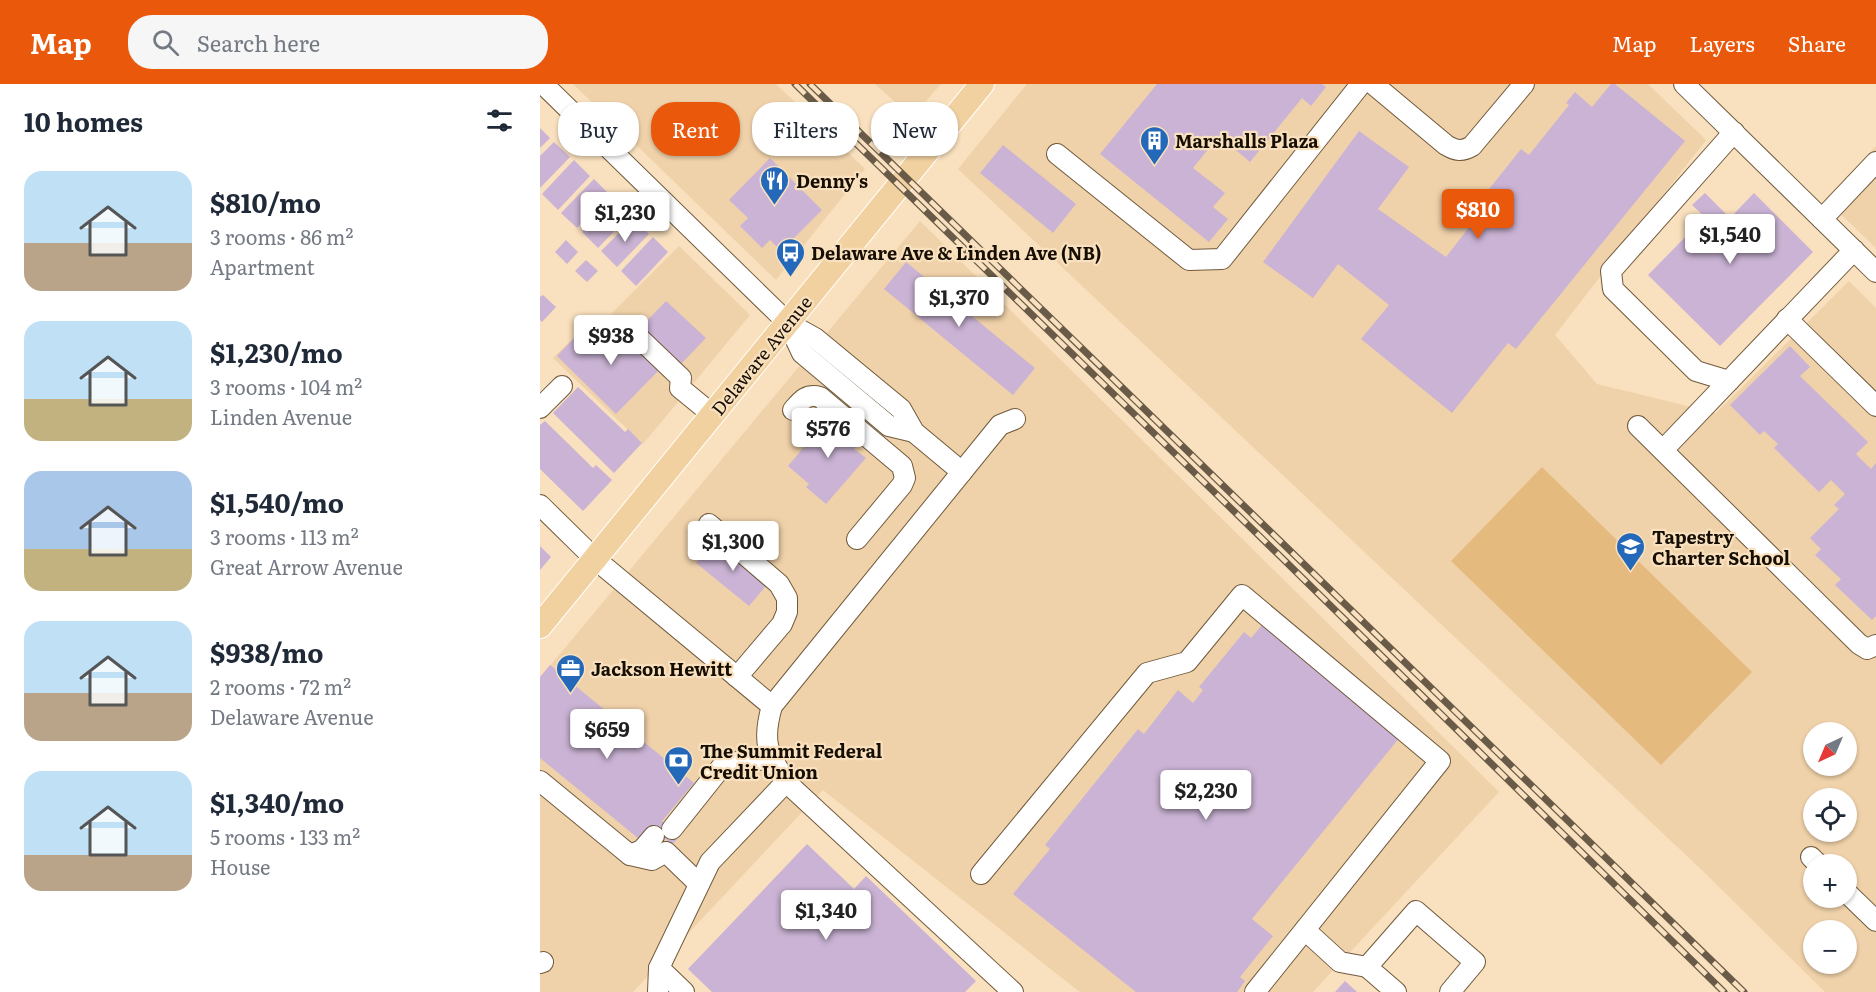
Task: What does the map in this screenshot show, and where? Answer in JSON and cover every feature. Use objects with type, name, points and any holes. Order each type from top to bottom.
[{"type":"main road","name":"Delaware Avenue","points":[[540,626],[982,84]]},
{"type":"street","points":[[543,84],[788,323],[802,353],[889,426],[914,432],[962,472]]},
{"type":"street","points":[[1057,154],[1189,260],[1222,259],[1361,84]]},
{"type":"street","points":[[1373,84],[1446,145],[1455,150],[1465,150],[1472,146],[1524,84]]},
{"type":"street","points":[[1684,84],[1876,272]]},
{"type":"street","points":[[1729,381],[1696,371],[1612,289],[1611,271],[1734,132]]},
{"type":"street","points":[[1822,219],[1876,162]]},
{"type":"street","points":[[1663,450],[1854,250]]},
{"type":"street","points":[[1787,319],[1876,406]]},
{"type":"street","points":[[634,333],[681,378],[680,388],[713,415]]},
{"type":"street","points":[[540,408],[562,386]]},
{"type":"street","points":[[793,410],[805,398],[820,396],[880,445],[904,471],[905,478],[902,485],[857,539]]},
{"type":"street","points":[[1013,992],[786,782],[771,759],[766,727],[772,706],[1000,425],[1016,419]]},
{"type":"street","points":[[1638,426],[1859,644],[1867,649],[1876,645]]},
{"type":"street","points":[[540,505],[595,559],[772,706]]},
{"type":"street","points":[[710,524],[780,584],[787,598],[787,612],[782,624],[737,676]]},
{"type":"street","points":[[981,874],[1147,673],[1186,662],[1242,595],[1440,761],[1255,992]]},
{"type":"street","points":[[635,856],[666,834],[669,820],[686,812],[723,765],[771,759]]},
{"type":"street","points":[[540,781],[635,856],[652,860],[666,852],[699,884]]},
{"type":"street","points":[[658,992],[659,968],[710,862],[786,782]]},
{"type":"street","points":[[1857,903],[1876,921]]},
{"type":"street","points":[[1367,967],[1416,911],[1476,962],[1450,992]]},
{"type":"street","points":[[1305,930],[1340,962],[1367,967],[1396,992]]},
{"type":"street","points":[[659,968],[684,992]]},
{"type":"shaded area","points":[[573,84],[776,84],[795,102],[752,102],[752,156],[851,156],[865,169],[776,280],[639,148],[639,102],[592,102]]},
{"type":"shaded area","points":[[875,84],[941,84],[925,102],[895,102]]},
{"type":"shaded area","name":"Tapestry Charter School","points":[[1027,84],[1648,84],[1706,140],[1555,335],[1597,384],[1716,413],[1849,281],[1876,308],[1876,992],[1825,992],[1807,974],[1857,974],[1857,920],[1803,920],[1803,970],[1706,874],[958,169]]},
{"type":"shaded area","points":[[1876,146],[1876,248],[1825,199]]},
{"type":"shaded area","points":[[920,221],[1499,792],[1313,992],[1080,992],[823,790],[633,992],[540,992],[540,678]]},
{"type":"shaded area","points":[[679,246],[750,315],[643,444],[553,358],[578,333],[585,340]]},
{"type":"shaded area","points":[[1542,467],[1752,672],[1661,765],[1451,561]]},
{"type":"building","name":"Marshalls Plaza","points":[[1157,84],[1322,84],[1326,87],[1311,106],[1302,98],[1250,162],[1219,136],[1193,168],[1225,193],[1213,207],[1228,219],[1209,242],[1100,154]]},
{"type":"building","points":[[1611,84],[1615,84],[1685,141],[1516,349],[1508,343],[1452,413],[1361,339],[1389,305],[1338,264],[1313,298],[1263,262],[1359,131],[1409,167],[1378,209],[1446,257],[1484,208],[1478,203],[1521,149],[1529,155],[1569,105],[1566,103],[1575,92],[1592,107]]},
{"type":"building","points":[[540,128],[550,138],[540,148]]},
{"type":"building","points":[[554,142],[558,146],[558,156],[570,157],[540,188],[540,156]]},
{"type":"building","points":[[1003,145],[1076,204],[1053,233],[980,173]]},
{"type":"building","name":"Denny's","points":[[770,158],[822,210],[781,251],[770,240],[762,248],[740,226],[748,218],[729,200]]},
{"type":"building","points":[[574,160],[590,176],[558,210],[542,194]]},
{"type":"building","points":[[594,179],[610,195],[577,228],[561,213]]},
{"type":"building","points":[[1705,193],[1730,218],[1754,193],[1813,252],[1720,346],[1648,275],[1705,217],[1692,205]]},
{"type":"building","points":[[614,199],[630,215],[598,248],[582,232]]},
{"type":"building","points":[[634,218],[649,234],[617,267],[601,251]]},
{"type":"building","points":[[653,237],[668,252],[636,286],[621,271]]},
{"type":"building","points":[[566,240],[578,252],[567,264],[555,252]]},
{"type":"building","points":[[586,260],[598,271],[587,282],[575,271]]},
{"type":"building","points":[[906,262],[1035,368],[1013,395],[884,289]]},
{"type":"building","points":[[543,295],[556,307],[542,322],[540,320],[540,297]]},
{"type":"building","points":[[666,301],[706,338],[681,364],[642,326]]},
{"type":"building","points":[[604,324],[620,340],[627,332],[662,367],[616,414],[557,356],[577,335],[585,343]]},
{"type":"building","points":[[1790,346],[1810,367],[1800,376],[1868,442],[1856,454],[1871,469],[1876,463],[1876,616],[1872,620],[1835,585],[1841,579],[1815,555],[1821,549],[1810,538],[1839,509],[1834,505],[1845,494],[1831,480],[1819,492],[1774,448],[1778,444],[1764,431],[1760,435],[1730,405]]},
{"type":"building","points":[[578,387],[625,432],[628,429],[642,443],[614,473],[553,413]]},
{"type":"building","points":[[831,415],[861,440],[854,449],[866,458],[826,504],[806,487],[809,484],[788,466]]},
{"type":"building","points":[[545,421],[593,468],[596,465],[612,480],[583,511],[540,469],[540,425]]},
{"type":"building","points":[[716,538],[770,581],[749,606],[696,563]]},
{"type":"building","points":[[540,546],[551,557],[540,570]]},
{"type":"building","points":[[1262,625],[1400,737],[1252,919],[1273,936],[1240,977],[1245,981],[1237,992],[1136,992],[1013,894],[1050,849],[1045,845],[1138,729],[1144,734],[1178,690],[1193,703],[1203,690],[1199,687],[1244,632],[1251,638]]},
{"type":"building","points":[[550,665],[694,783],[662,821],[680,835],[672,845],[661,835],[644,843],[540,758],[540,677]]},
{"type":"building","points":[[807,844],[854,889],[866,876],[976,981],[965,992],[712,992],[688,969]]},
{"type":"building","points":[[1345,981],[1357,992],[1335,992]]},
{"type":"railway","points":[[795,84],[1724,992]]},
{"type":"railway","points":[[810,84],[1744,992]]},
{"type":"place","name":"Marshalls Plaza","points":[[1154,166]]},
{"type":"place","name":"Denny's","points":[[775,206]]},
{"type":"place","name":"Delaware Ave & Linden Ave (NB)","points":[[790,278]]},
{"type":"place","name":"Tapestry Charter School","points":[[1631,572]]},
{"type":"place","name":"Jackson Hewitt","points":[[570,694]]},
{"type":"place","name":"The Summit Federal Credit Union","points":[[679,786]]}]
